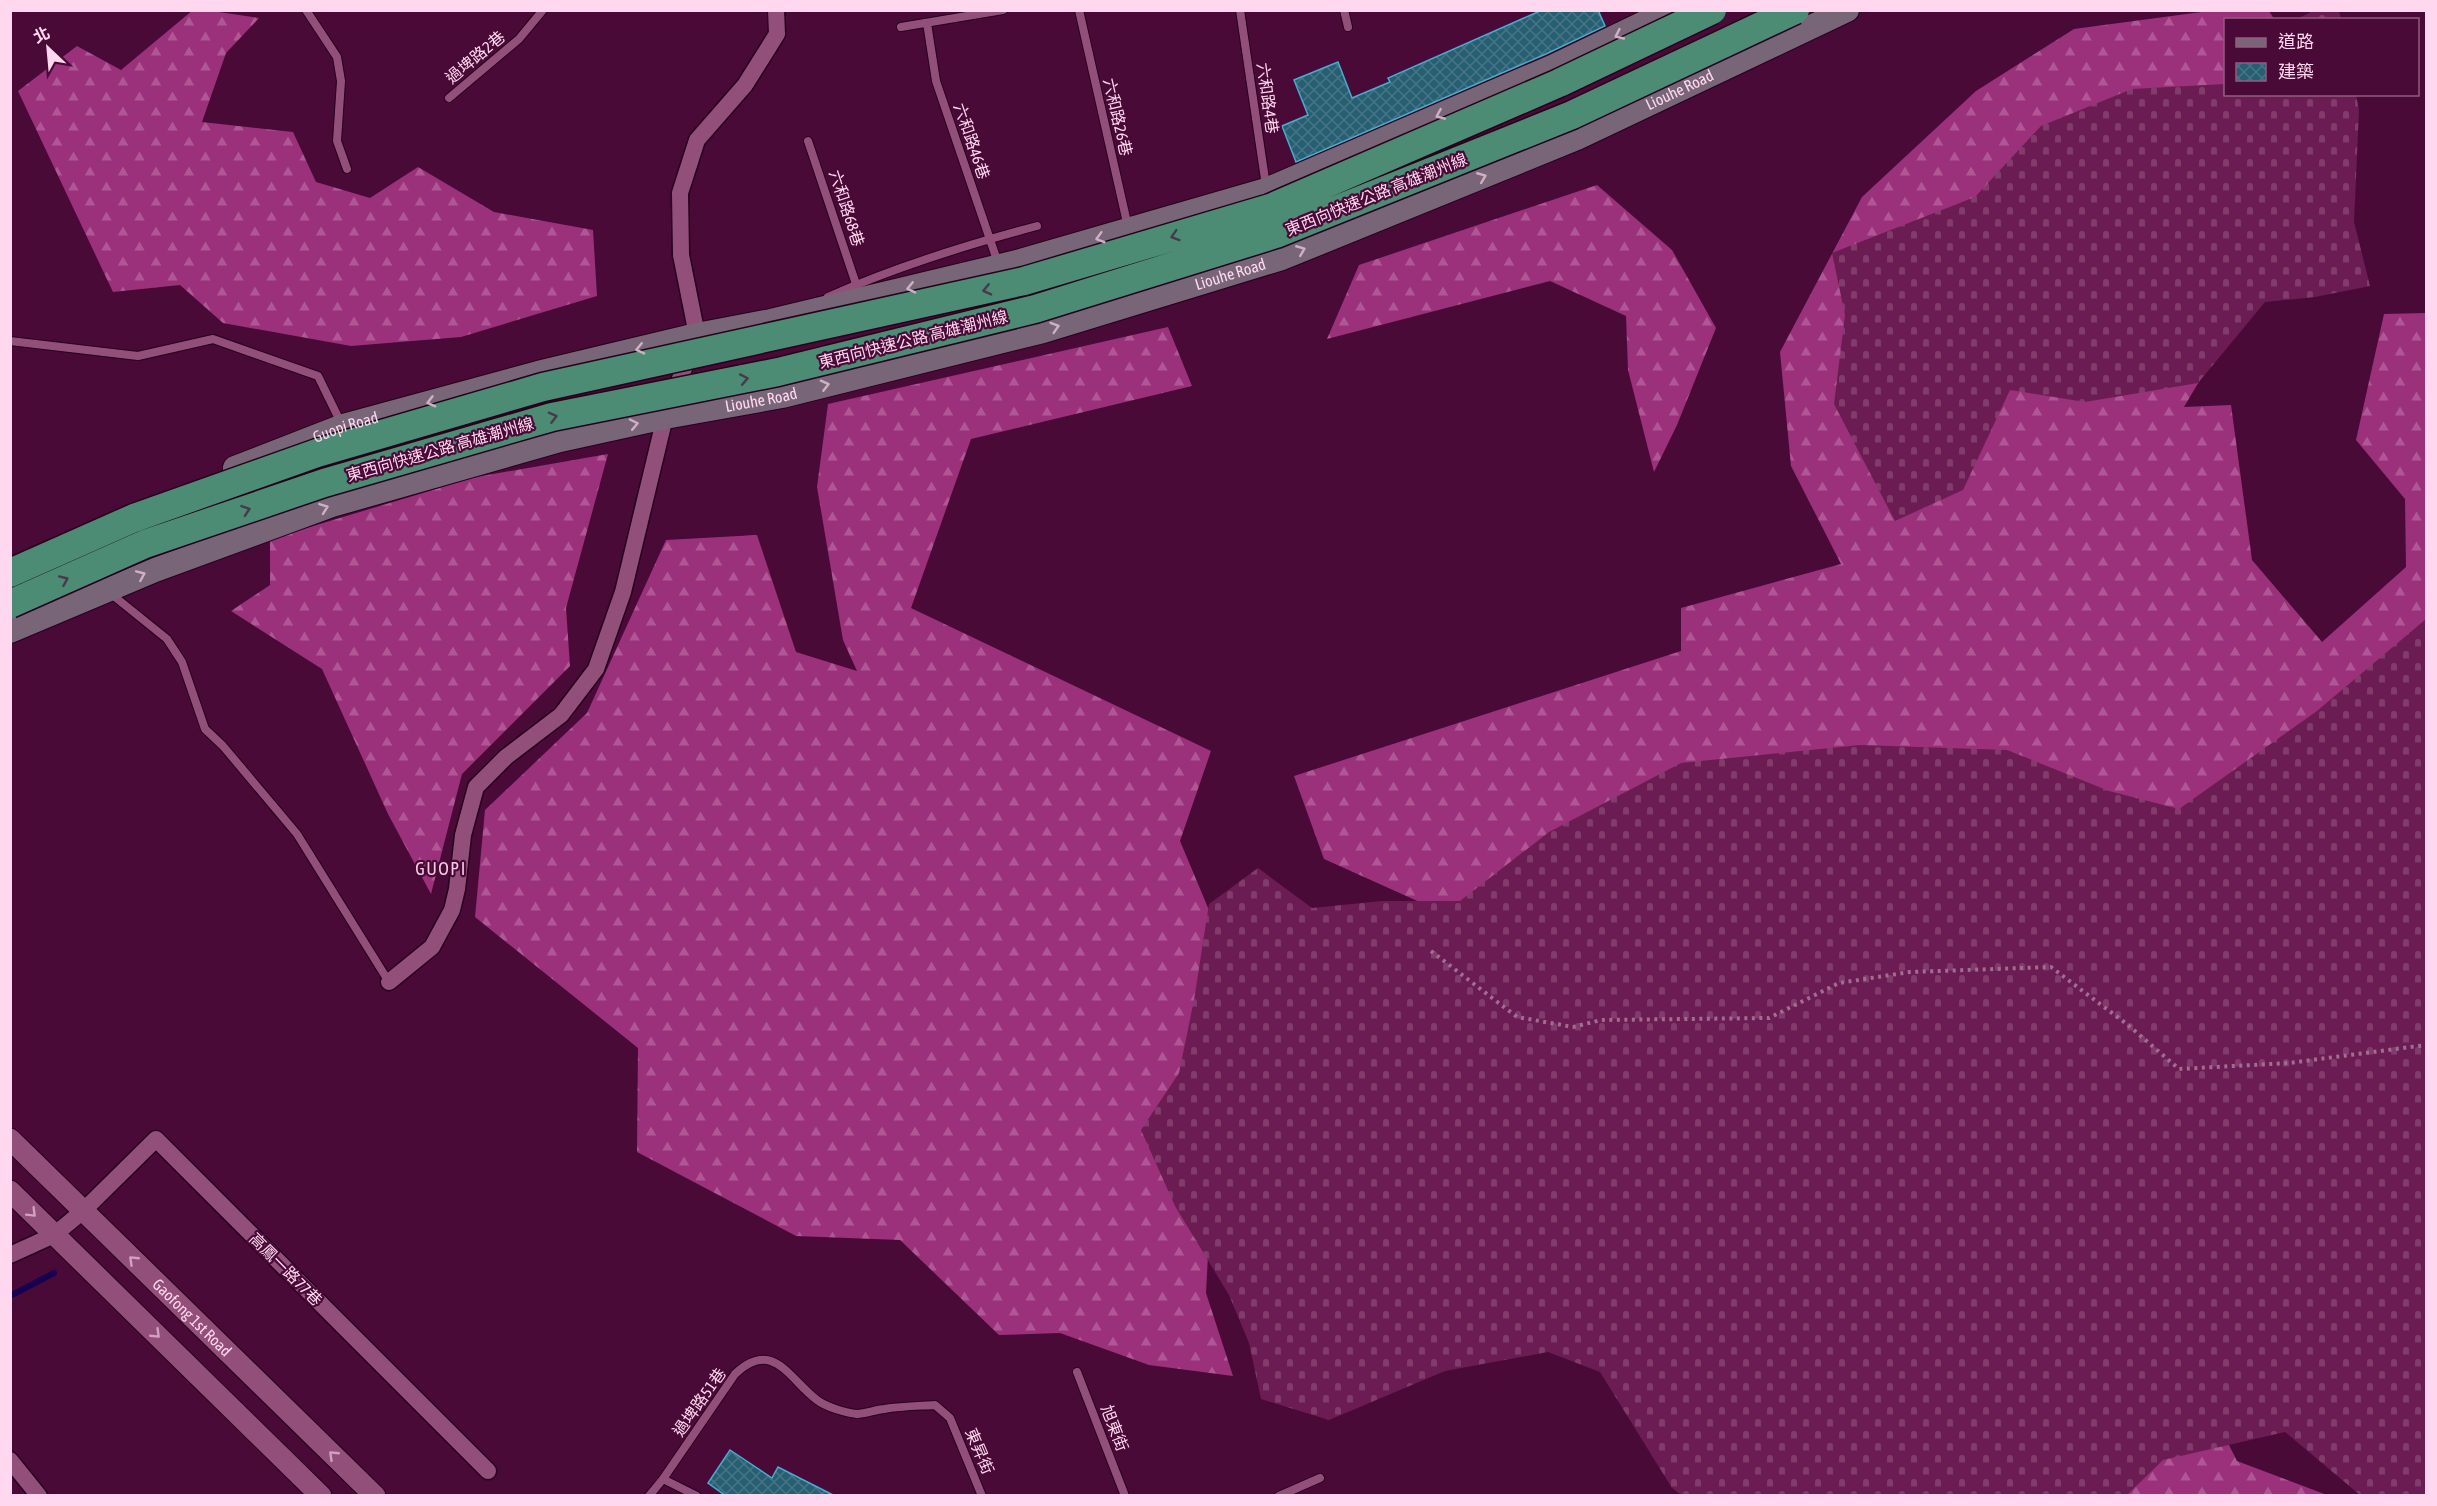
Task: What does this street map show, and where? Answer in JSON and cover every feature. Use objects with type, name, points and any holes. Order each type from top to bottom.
[{"type":"highway","name":"東西向快速公路 高雄潮州線","points":[[10,573],[134,518],[317,453],[543,387],[1024,281],[1270,208],[1559,83],[1712,10]]},
{"type":"highway","name":"東西向快速公路 高雄潮州線","points":[[10,604],[145,544],[324,483],[541,420],[778,372],[1035,309],[1276,234],[1572,115],[1795,10]]},
{"type":"main road","points":[[697,335],[803,314],[999,267],[1266,190],[1552,67],[1671,10]]},
{"type":"main road","name":"Liouhe Road","points":[[665,417],[782,396],[1043,331],[1282,258],[1577,138],[1847,10]]},
{"type":"main road","name":"Guopi Road","points":[[10,560],[131,507],[343,426],[538,373],[697,335]]},
{"type":"main road","points":[[10,632],[155,570],[332,505],[560,440],[665,417]]},
{"type":"street","points":[[389,982],[432,947],[452,910],[458,889],[463,835],[476,787],[506,757],[561,715],[596,669],[624,592],[665,417],[697,335],[681,255],[680,193],[697,141],[745,85],[777,34],[776,10]]},
{"type":"street","name":"Gaofong 1st Road","points":[[10,1139],[375,1496]]},
{"type":"street","name":"高鳳一路77巷","points":[[83,1211],[156,1139],[488,1471]]},
{"type":"street","points":[[10,1191],[321,1496]]},
{"type":"street","points":[[10,1255],[54,1235],[83,1211]]},
{"type":"street","points":[[10,1460],[39,1496]]},
{"type":"lane","points":[[306,10],[337,57],[341,81],[336,141],[347,169]]},
{"type":"lane","name":"過埤路2巷","points":[[449,98],[519,39],[543,10]]},
{"type":"lane","points":[[901,27],[1003,10]]},
{"type":"lane","name":"六和路26巷","points":[[1079,10],[1129,230]]},
{"type":"lane","name":"六和路4巷","points":[[1240,10],[1266,190]]},
{"type":"lane","points":[[1344,10],[1348,27]]},
{"type":"lane","name":"六和路46巷","points":[[927,23],[936,81],[999,267]]},
{"type":"lane","name":"六和路68巷","points":[[808,141],[856,284]]},
{"type":"lane","points":[[803,314],[822,300],[856,284],[990,239],[1038,226]]},
{"type":"lane","points":[[10,341],[138,356],[213,339],[318,376],[343,426]]},
{"type":"lane","points":[[106,590],[166,639],[182,662],[205,729],[223,746],[297,834],[389,982]]},
{"type":"lane","name":"過埤路51巷","points":[[650,1495],[735,1374],[745,1365],[756,1360],[768,1359],[783,1367],[818,1401],[829,1406],[856,1414],[887,1408],[935,1405],[950,1418]]},
{"type":"lane","name":"旭東街","points":[[1077,1372],[1125,1496]]},
{"type":"lane","name":"東昇街","points":[[950,1418],[982,1496]]},
{"type":"lane","points":[[1279,1496],[1320,1478]]},
{"type":"lane","points":[[663,1479],[697,1496]]},
{"type":"path","points":[[1431,951],[1517,1017],[1573,1027],[1601,1020],[1769,1018],[1839,983],[1910,972],[2051,967],[2128,1025],[2179,1069],[2289,1063],[2427,1044]]},
{"type":"green space","points":[[193,10],[259,18],[226,53],[202,122],[293,132],[316,182],[370,198],[418,167],[494,212],[593,230],[597,296],[461,337],[351,346],[223,323],[180,285],[113,292],[18,91],[77,46],[121,70]]},
{"type":"green space","points":[[2209,11],[2269,11],[2273,18],[2224,18],[2224,96],[2227,96],[2288,231],[2184,407],[2231,405],[2252,560],[2322,642],[2406,567],[2405,499],[2356,440],[2384,314],[2426,313],[2426,689],[2191,849],[1464,922],[1324,859],[1294,776],[1681,651],[1681,608],[1841,564],[1791,466],[1780,352],[1862,197],[1976,91],[2074,29]]},
{"type":"green space","points":[[2313,11],[2339,11],[2341,18],[2299,18]]},
{"type":"green space","points":[[2224,84],[2224,96],[2356,96],[2359,110],[2354,222],[2370,286],[2315,297],[2265,302],[2198,383],[2085,402],[2010,390],[1963,490],[1895,521],[1834,404],[1845,315],[1832,253],[1975,197],[2041,126],[2132,89]]},
{"type":"green space","points":[[1597,185],[1672,250],[1716,328],[1677,425],[1654,472],[1628,370],[1626,316],[1550,281],[1327,339],[1359,265]]},
{"type":"green space","points":[[1168,327],[1192,386],[971,439],[911,608],[1211,751],[1180,841],[1243,991],[1212,1180],[1206,1293],[1233,1376],[1149,1365],[1060,1333],[999,1335],[900,1240],[796,1236],[637,1152],[638,1048],[475,917],[485,810],[587,713],[666,540],[757,535],[796,652],[857,671],[843,640],[817,487],[828,404]]},
{"type":"green space","points":[[608,454],[566,608],[570,666],[462,774],[431,894],[388,814],[322,669],[231,611],[270,585],[270,539],[476,477]]},
{"type":"green space","points":[[2426,619],[2426,1495],[2360,1495],[2285,1432],[2163,1460],[2127,1495],[1681,1495],[1672,1488],[1600,1372],[1548,1352],[1445,1371],[1329,1420],[1261,1399],[1249,1343],[1229,1295],[1175,1206],[1141,1130],[1179,1073],[1194,1000],[1209,904],[1258,868],[1312,908],[1382,901],[1460,901],[1549,832],[1681,763],[1860,745],[2007,750],[2109,791],[2179,809],[2317,711]]},
{"type":"green space","points":[[2219,1425],[2237,1461],[2327,1495],[1958,1496]]},
{"type":"building","points":[[1542,10],[1598,10],[1605,26],[1546,54],[1296,162],[1282,126],[1308,115],[1294,80],[1338,62],[1352,98],[1390,82],[1388,78]]},
{"type":"building","points":[[730,1450],[772,1478],[778,1467],[835,1496],[726,1496],[708,1483]]},
{"type":"waterway","points":[[10,1296],[54,1273]]},
{"type":"district","name":"GUOPI","points":[[441,869]]}]
